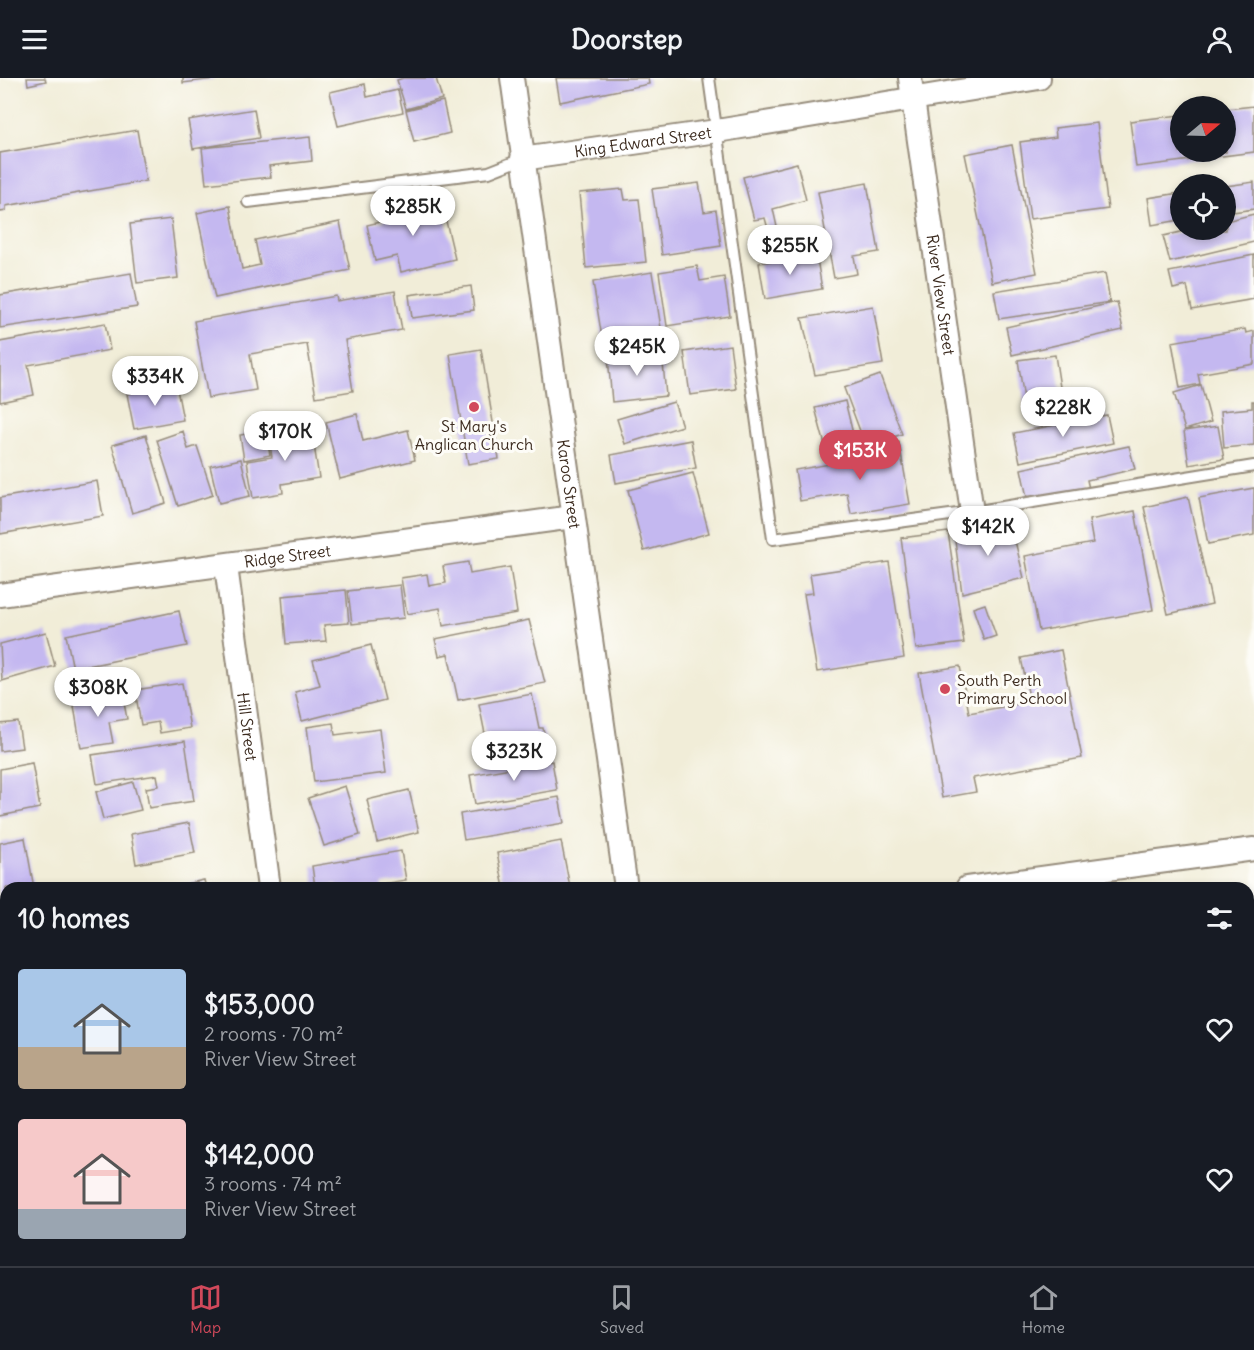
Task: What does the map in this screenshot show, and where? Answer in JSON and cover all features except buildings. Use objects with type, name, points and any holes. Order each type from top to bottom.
[{"type":"street","name":"Karoo Street","points":[[512,78],[625,882]]},
{"type":"street","name":"King Edward Street","points":[[522,159],[717,131],[911,88],[1039,78]]},
{"type":"street","name":"River View Street","points":[[911,88],[972,512]]},
{"type":"street","name":"Ridge Street","points":[[0,595],[573,517]]},
{"type":"street","name":"Hill Street","points":[[226,566],[268,882]]},
{"type":"street","points":[[1011,882],[1254,849]]},
{"type":"lane","points":[[710,78],[773,540],[972,512],[1254,466]]},
{"type":"lane","name":"King Edward Street","points":[[248,202],[489,172],[522,159]]},
{"type":"place","name":"St Mary's Anglican Church","points":[[474,407]]},
{"type":"place","name":"South Perth Primary School","points":[[945,689]]}]
